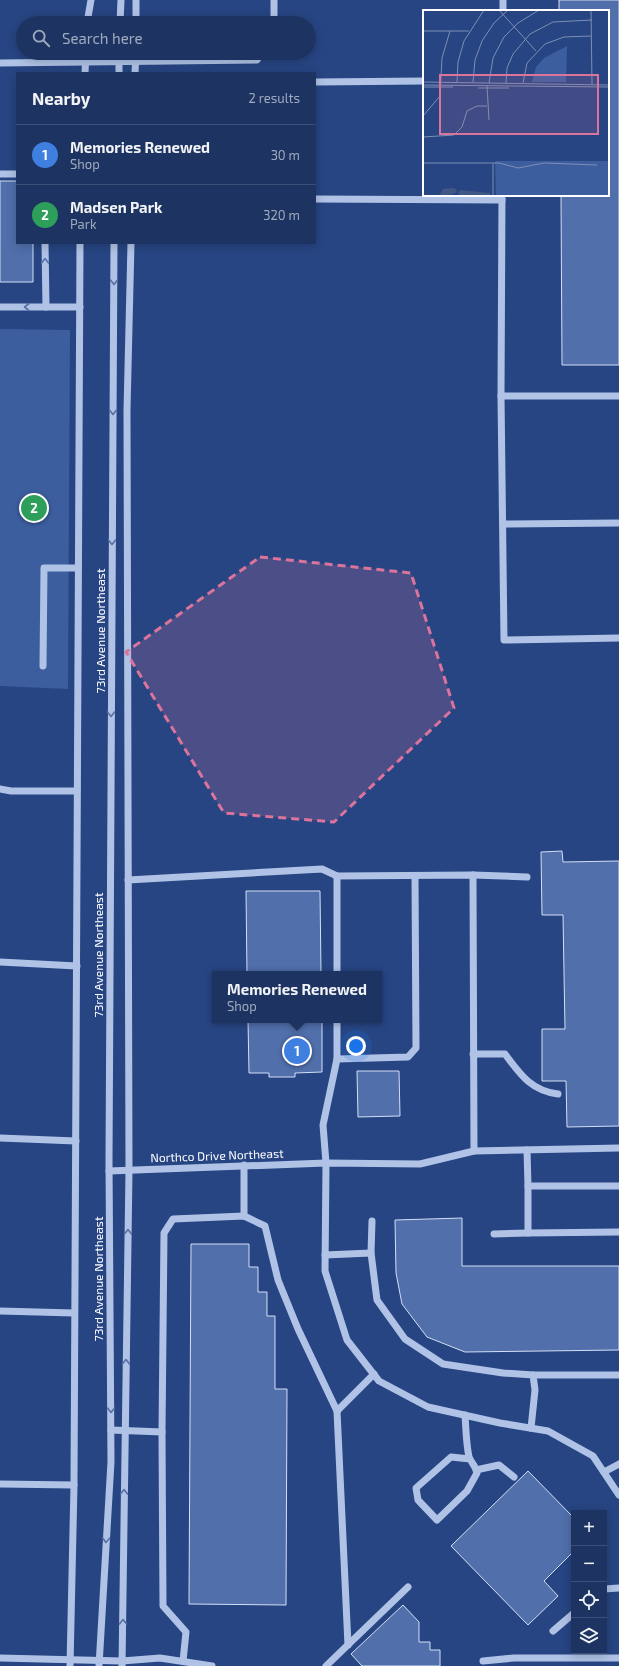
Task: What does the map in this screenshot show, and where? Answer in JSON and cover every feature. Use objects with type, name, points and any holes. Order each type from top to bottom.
[{"type":"street","points":[[88,16],[91,0]]},
{"type":"street","points":[[120,16],[121,0]]},
{"type":"street","points":[[136,0],[136,16]]},
{"type":"street","points":[[274,0],[274,16]]},
{"type":"street","points":[[0,63],[85,62],[99,60]]},
{"type":"street","points":[[119,60],[119,72]]},
{"type":"street","points":[[135,72],[136,60]]},
{"type":"street","points":[[85,62],[85,72]]},
{"type":"street","points":[[316,82],[423,81]]},
{"type":"street","points":[[0,174],[16,174]]},
{"type":"street","points":[[316,199],[502,198],[501,396],[504,640],[619,638]]},
{"type":"street","points":[[45,244],[46,307]]},
{"type":"street","name":"73rd Avenue Northeast","points":[[70,1663],[74,1485],[80,244]]},
{"type":"street","name":"73rd Avenue Northeast","points":[[99,1663],[111,1462],[109,1171],[114,244]]},
{"type":"street","points":[[122,1663],[129,1170],[128,410],[132,244]]},
{"type":"street","points":[[0,307],[80,307]]},
{"type":"street","points":[[501,396],[619,396]]},
{"type":"street","points":[[503,524],[619,523]]},
{"type":"street","points":[[43,666],[44,568],[78,568]]},
{"type":"street","points":[[0,789],[11,791],[78,791]]},
{"type":"street","points":[[128,880],[322,869],[337,876],[473,875],[527,877]]},
{"type":"street","points":[[473,875],[474,1151]]},
{"type":"street","points":[[337,876],[337,971]]},
{"type":"street","points":[[337,1059],[408,1057],[416,1048],[415,876]]},
{"type":"street","points":[[0,962],[77,966]]},
{"type":"street","points":[[337,1023],[337,1059],[323,1125],[326,1163],[325,1271],[347,1340],[379,1381],[428,1407],[531,1428],[548,1430],[593,1456],[619,1495]]},
{"type":"street","points":[[473,1054],[505,1054],[526,1081],[547,1093],[558,1094]]},
{"type":"street","points":[[0,1138],[76,1141]]},
{"type":"street","name":"Northco Drive Northeast","points":[[109,1171],[326,1163],[420,1164],[474,1151],[619,1148]]},
{"type":"street","points":[[527,1150],[528,1233]]},
{"type":"street","points":[[244,1165],[244,1216]]},
{"type":"street","points":[[528,1186],[619,1186]]},
{"type":"street","points":[[183,1662],[186,1632],[163,1606],[162,1432],[164,1233],[173,1219],[244,1216],[265,1226],[278,1280],[298,1329],[337,1411],[348,1645]]},
{"type":"street","points":[[372,1221],[371,1253],[377,1300],[405,1339],[443,1364],[503,1374],[619,1375]]},
{"type":"street","points":[[494,1234],[619,1232]]},
{"type":"street","points":[[325,1254],[371,1253]]},
{"type":"street","points":[[0,1311],[74,1313]]},
{"type":"street","points":[[337,1411],[374,1374]]},
{"type":"street","points":[[531,1428],[534,1390],[533,1375]]},
{"type":"street","points":[[465,1415],[467,1444],[470,1459],[475,1466],[477,1474],[467,1491],[437,1520],[418,1500],[416,1488],[451,1457],[470,1459]]},
{"type":"street","points":[[111,1430],[162,1432]]},
{"type":"street","points":[[604,1472],[619,1464]]},
{"type":"street","points":[[476,1470],[499,1465],[514,1476]]},
{"type":"street","points":[[0,1484],[74,1485]]},
{"type":"street","points":[[326,1666],[408,1587]]},
{"type":"street","points":[[607,1589],[619,1588]]},
{"type":"street","points":[[554,1631],[571,1616]]},
{"type":"street","points":[[0,1658],[70,1663],[122,1663],[160,1658],[212,1666]]},
{"type":"street","points":[[483,1662],[514,1658],[619,1658]]},
{"type":"highlighted area","points":[[260,557],[411,573],[454,708],[334,822],[224,813],[126,652]]},
{"type":"shaded area","points":[[0,329],[70,330],[68,689],[0,686]]},
{"type":"building","points":[[559,0],[619,0],[619,365],[562,365],[561,196],[609,196],[609,10],[559,10]]},
{"type":"building","points":[[0,181],[16,181],[16,244],[33,244],[33,282],[0,282]]},
{"type":"building","points":[[562,851],[563,862],[619,861],[619,1126],[567,1127],[566,1081],[542,1081],[542,1029],[565,1029],[563,915],[542,915],[541,852]]},
{"type":"building","points":[[246,891],[320,891],[321,971],[247,971]]},
{"type":"building","points":[[248,1023],[322,1023],[322,1072],[295,1073],[295,1077],[269,1077],[269,1073],[249,1073]]},
{"type":"building","points":[[357,1071],[399,1071],[400,1116],[358,1117]]},
{"type":"building","points":[[462,1218],[462,1266],[619,1266],[619,1350],[465,1352],[427,1337],[402,1304],[396,1273],[395,1220]]},
{"type":"building","points":[[191,1244],[249,1244],[249,1267],[258,1267],[258,1292],[267,1292],[267,1316],[275,1316],[275,1389],[287,1389],[286,1605],[189,1604]]},
{"type":"building","points":[[528,1471],[571,1515],[571,1554],[544,1581],[558,1596],[528,1625],[451,1546]]},
{"type":"building","points":[[403,1605],[419,1622],[419,1642],[430,1642],[430,1650],[440,1650],[440,1666],[362,1666],[351,1654]]},
{"type":"place","name":"Madsen Park","points":[[34,508]]},
{"type":"place","name":"Memories Renewed","points":[[297,1051]]}]
